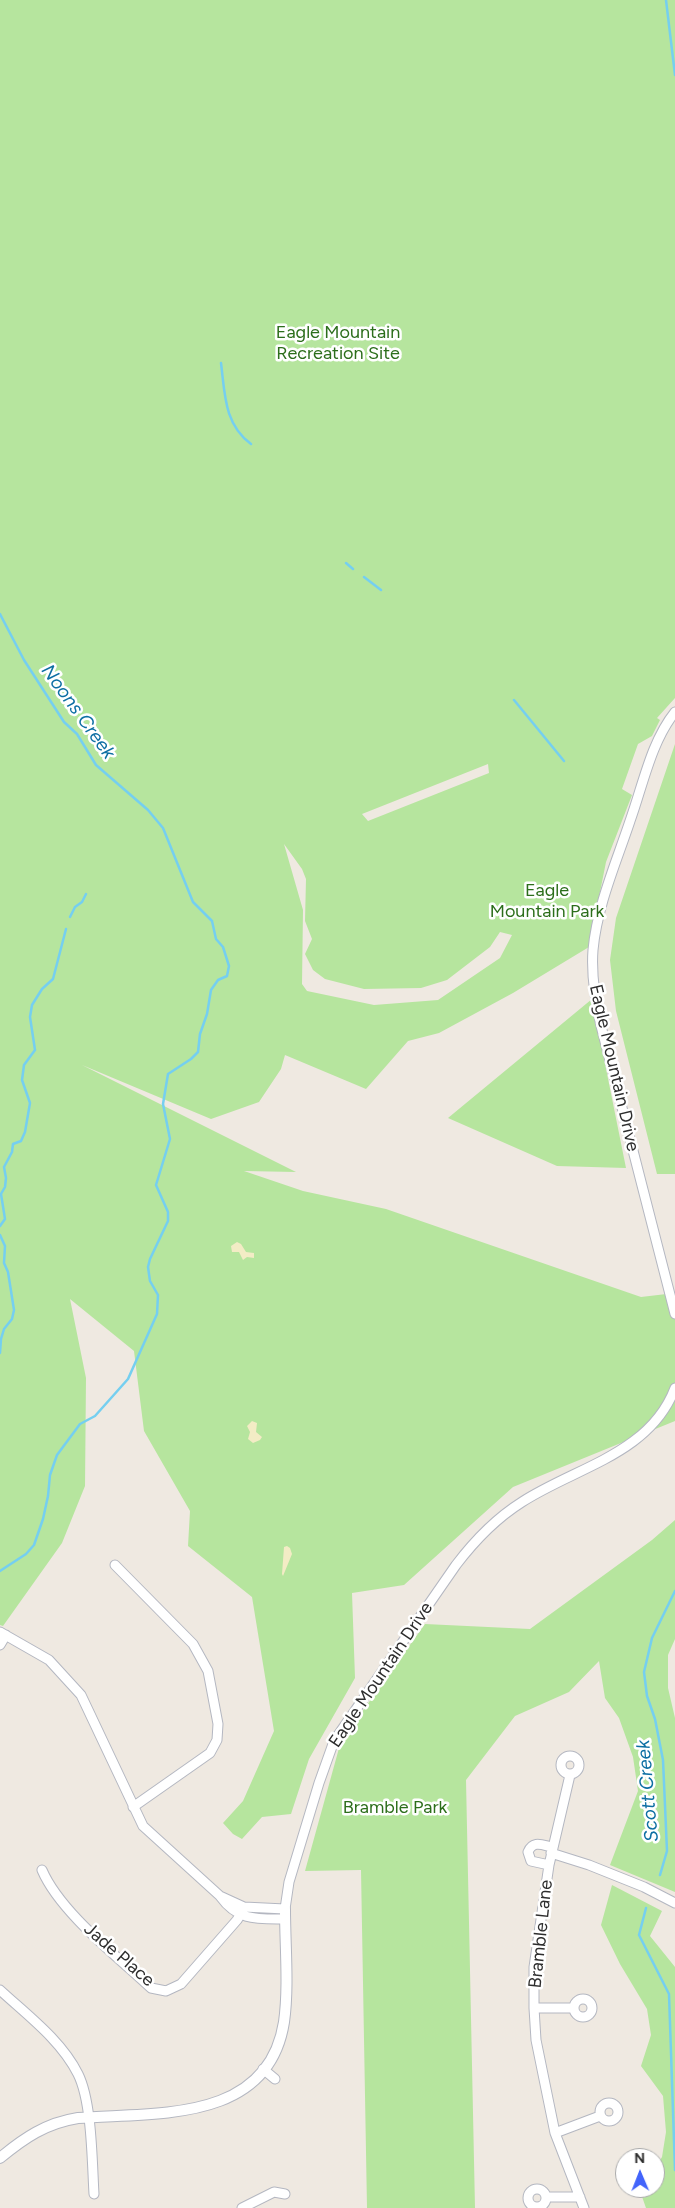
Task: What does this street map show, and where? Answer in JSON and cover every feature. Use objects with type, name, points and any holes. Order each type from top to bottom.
[{"type":"street","name":"Eagle Mountain Drive","points":[[675,712],[665,726],[652,758],[605,896],[596,931],[592,965],[601,1026],[675,1314]]},
{"type":"street","name":"Eagle Mountain Drive","points":[[0,2158],[25,2138],[43,2128],[65,2120],[192,2110],[211,2106],[240,2092],[263,2069],[276,2049],[283,2025],[285,1914],[289,1882],[318,1783],[334,1741],[456,1565],[475,1541],[509,1510],[640,1438],[660,1417],[675,1388]]},
{"type":"street","points":[[115,1565],[193,1644],[208,1671],[218,1724],[217,1740],[210,1753],[133,1807]]},
{"type":"street","points":[[0,1645],[3,1633],[49,1660],[81,1694],[143,1826],[220,1896],[242,1911],[285,1914]]},
{"type":"street","name":"Bramble Lane","points":[[570,1775],[551,1850],[534,1967],[534,2008],[536,2040],[555,2132],[584,2208]]},
{"type":"street","points":[[549,1865],[531,1861],[528,1852],[531,1846],[537,1844],[644,1887],[675,1903]]},
{"type":"street","name":"Jade Place","points":[[42,1870],[48,1882],[80,1920],[151,1988],[166,1992],[180,1984],[242,1911]]},
{"type":"street","points":[[0,1990],[57,2044],[78,2073],[85,2091],[94,2194]]},
{"type":"street","points":[[534,2008],[573,2008]]},
{"type":"street","points":[[263,2069],[275,2079]]},
{"type":"street","points":[[555,2132],[600,2116]]},
{"type":"street","points":[[242,2208],[274,2192],[285,2194]]},
{"type":"street","points":[[547,2198],[580,2197]]},
{"type":"green space","name":"Eagle Mountain Recreation Site","points":[[0,0],[675,0],[675,698],[657,718],[660,720],[652,736],[638,744],[622,789],[632,795],[606,862],[589,947],[513,993],[439,1033],[408,1041],[366,1089],[285,1055],[281,1069],[259,1102],[211,1119],[82,1065],[296,1172],[244,1171],[303,1191],[386,1209],[641,1297],[675,1293],[675,1421],[513,1487],[404,1585],[352,1593],[355,1678],[309,1759],[291,1814],[262,1817],[242,1839],[233,1834],[223,1823],[243,1801],[274,1731],[252,1597],[188,1546],[190,1511],[144,1431],[134,1351],[70,1299],[86,1378],[85,1486],[62,1543],[3,1626],[0,1625]],"holes":[[[488,764],[489,773],[368,821],[362,814]],[[284,844],[302,869],[306,879],[305,921],[312,939],[305,954],[313,970],[325,979],[364,989],[421,988],[447,980],[490,947],[500,932],[512,935],[500,958],[438,1000],[374,1005],[307,991],[302,984],[303,910]]]},
{"type":"green space","name":"Eagle Mountain Park","points":[[675,744],[675,1174],[657,1174],[616,1011],[610,960],[616,918]]},
{"type":"green space","points":[[592,999],[626,1168],[557,1166],[448,1118]]},
{"type":"green space","name":"Bramble Park","points":[[675,1520],[675,1639],[668,1655],[668,1688],[675,1718],[675,1892],[610,1865],[638,1791],[633,1757],[619,1718],[605,1698],[599,1661],[569,1692],[515,1716],[466,1780],[475,2208],[367,2208],[361,1870],[305,1871],[341,1741],[425,1624],[530,1629],[652,1540]]},
{"type":"green space","points":[[612,1885],[662,1911],[650,1936],[675,1967],[675,2208],[646,2208],[642,2198],[665,2198],[665,2148],[663,2148],[666,2132],[663,2096],[641,2066],[651,2035],[647,2009],[620,1964],[601,1925]]},
{"type":"sand","points":[[237,1242],[241,1244],[246,1252],[254,1253],[254,1258],[247,1257],[243,1260],[239,1252],[232,1252],[231,1246]]},
{"type":"sand","points":[[252,1421],[257,1423],[256,1432],[262,1437],[253,1443],[248,1439],[250,1432],[247,1426]]},
{"type":"sand","points":[[287,1546],[292,1554],[283,1576],[284,1547]]},
{"type":"waterway","points":[[666,0],[675,75]]},
{"type":"waterway","points":[[221,363],[227,408],[235,427],[251,444]]},
{"type":"waterway","points":[[346,563],[353,569]]},
{"type":"waterway","points":[[364,577],[381,590]]},
{"type":"waterway","name":"Noons Creek","points":[[0,614],[24,660],[64,722],[77,734],[96,765],[148,810],[163,828],[193,902],[212,921],[216,939],[223,947],[229,966],[227,976],[218,980],[211,990],[207,1014],[200,1034],[198,1052],[191,1059],[168,1074],[163,1104],[170,1139],[156,1185],[168,1212],[168,1221],[148,1267],[150,1281],[158,1295],[157,1314],[128,1379],[95,1416],[80,1424],[57,1455],[50,1475],[43,1519],[34,1545],[26,1554],[0,1571]]},
{"type":"waterway","points":[[514,700],[564,761]]},
{"type":"waterway","points":[[70,917],[75,907],[82,902],[86,894]]},
{"type":"waterway","points":[[0,1226],[5,1219],[1,1194],[5,1187],[4,1167],[12,1152],[13,1144],[21,1141],[25,1132],[30,1103],[22,1080],[24,1065],[35,1050],[30,1017],[32,1005],[42,989],[53,979],[66,929]]},
{"type":"waterway","points":[[0,1235],[5,1246],[4,1263],[8,1272],[14,1310],[12,1319],[4,1329],[0,1353]]},
{"type":"waterway","name":"Scott Creek","points":[[660,1875],[667,1851],[663,1760],[655,1719],[647,1696],[644,1672],[652,1638],[675,1591]]},
{"type":"waterway","name":"Scott Creek","points":[[646,1908],[639,1935],[669,1994],[675,2170]]}]
